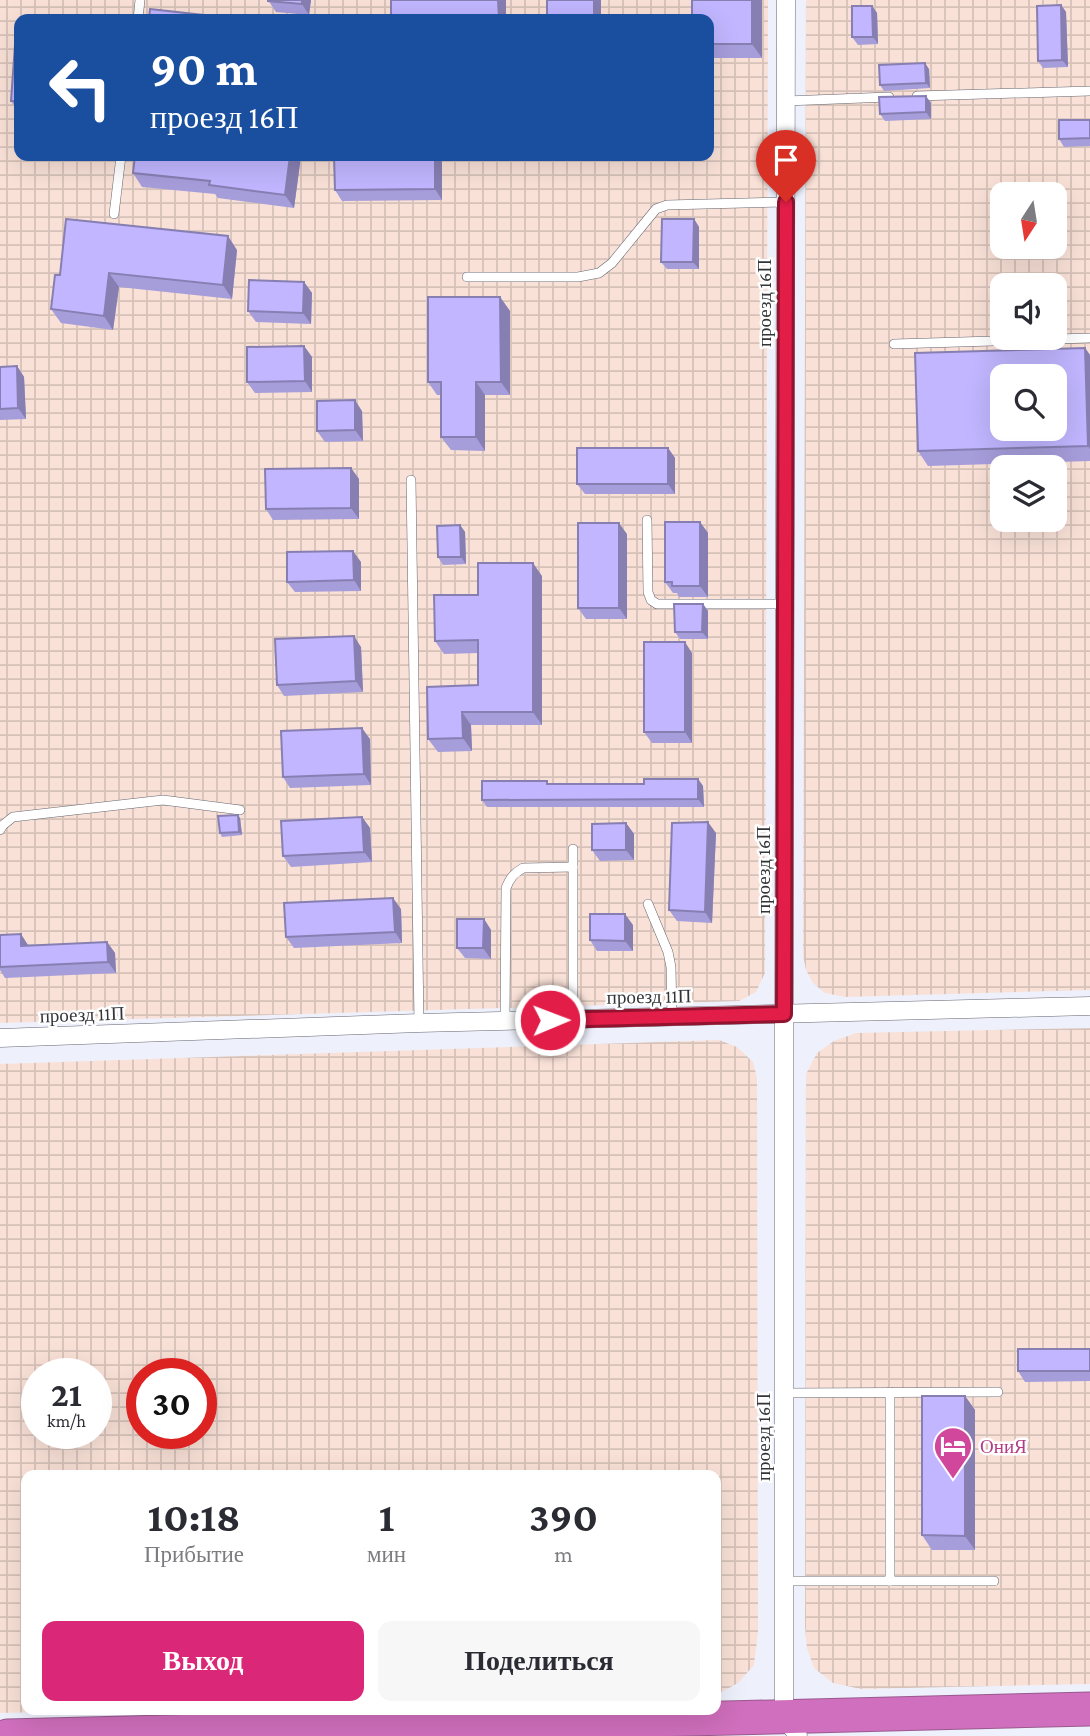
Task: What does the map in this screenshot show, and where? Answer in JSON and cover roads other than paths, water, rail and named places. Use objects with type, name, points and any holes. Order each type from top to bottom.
[{"type":"highway","points":[[6,1736],[791,1726],[1090,1709]]},
{"type":"street","name":"проезд 16П","points":[[786,0],[784,1581],[791,1726]]},
{"type":"street","name":"проезд 11П","points":[[0,1038],[419,1023],[1090,1006]]},
{"type":"lane","points":[[910,97],[1090,91]]},
{"type":"lane","points":[[786,101],[897,97]]},
{"type":"lane","points":[[114,214],[120,161]]},
{"type":"lane","points":[[467,277],[578,277],[599,273],[612,263],[656,209],[667,205],[786,202]]},
{"type":"lane","points":[[894,344],[1090,338]]},
{"type":"lane","points":[[411,480],[419,1023]]},
{"type":"lane","points":[[647,520],[648,592],[651,600],[657,604],[785,604]]},
{"type":"lane","points":[[0,830],[13,817],[163,800],[240,810]]},
{"type":"lane","points":[[573,849],[573,1019]]},
{"type":"lane","points":[[505,1021],[506,888],[510,878],[523,869],[573,867]]},
{"type":"lane","points":[[648,904],[668,952],[672,1017]]},
{"type":"lane","points":[[890,1392],[890,1581]]},
{"type":"lane","points":[[784,1393],[998,1392]]},
{"type":"lane","points":[[784,1581],[994,1581]]},
{"type":"place","name":"ОниЯ","points":[[953,1480]]}]
